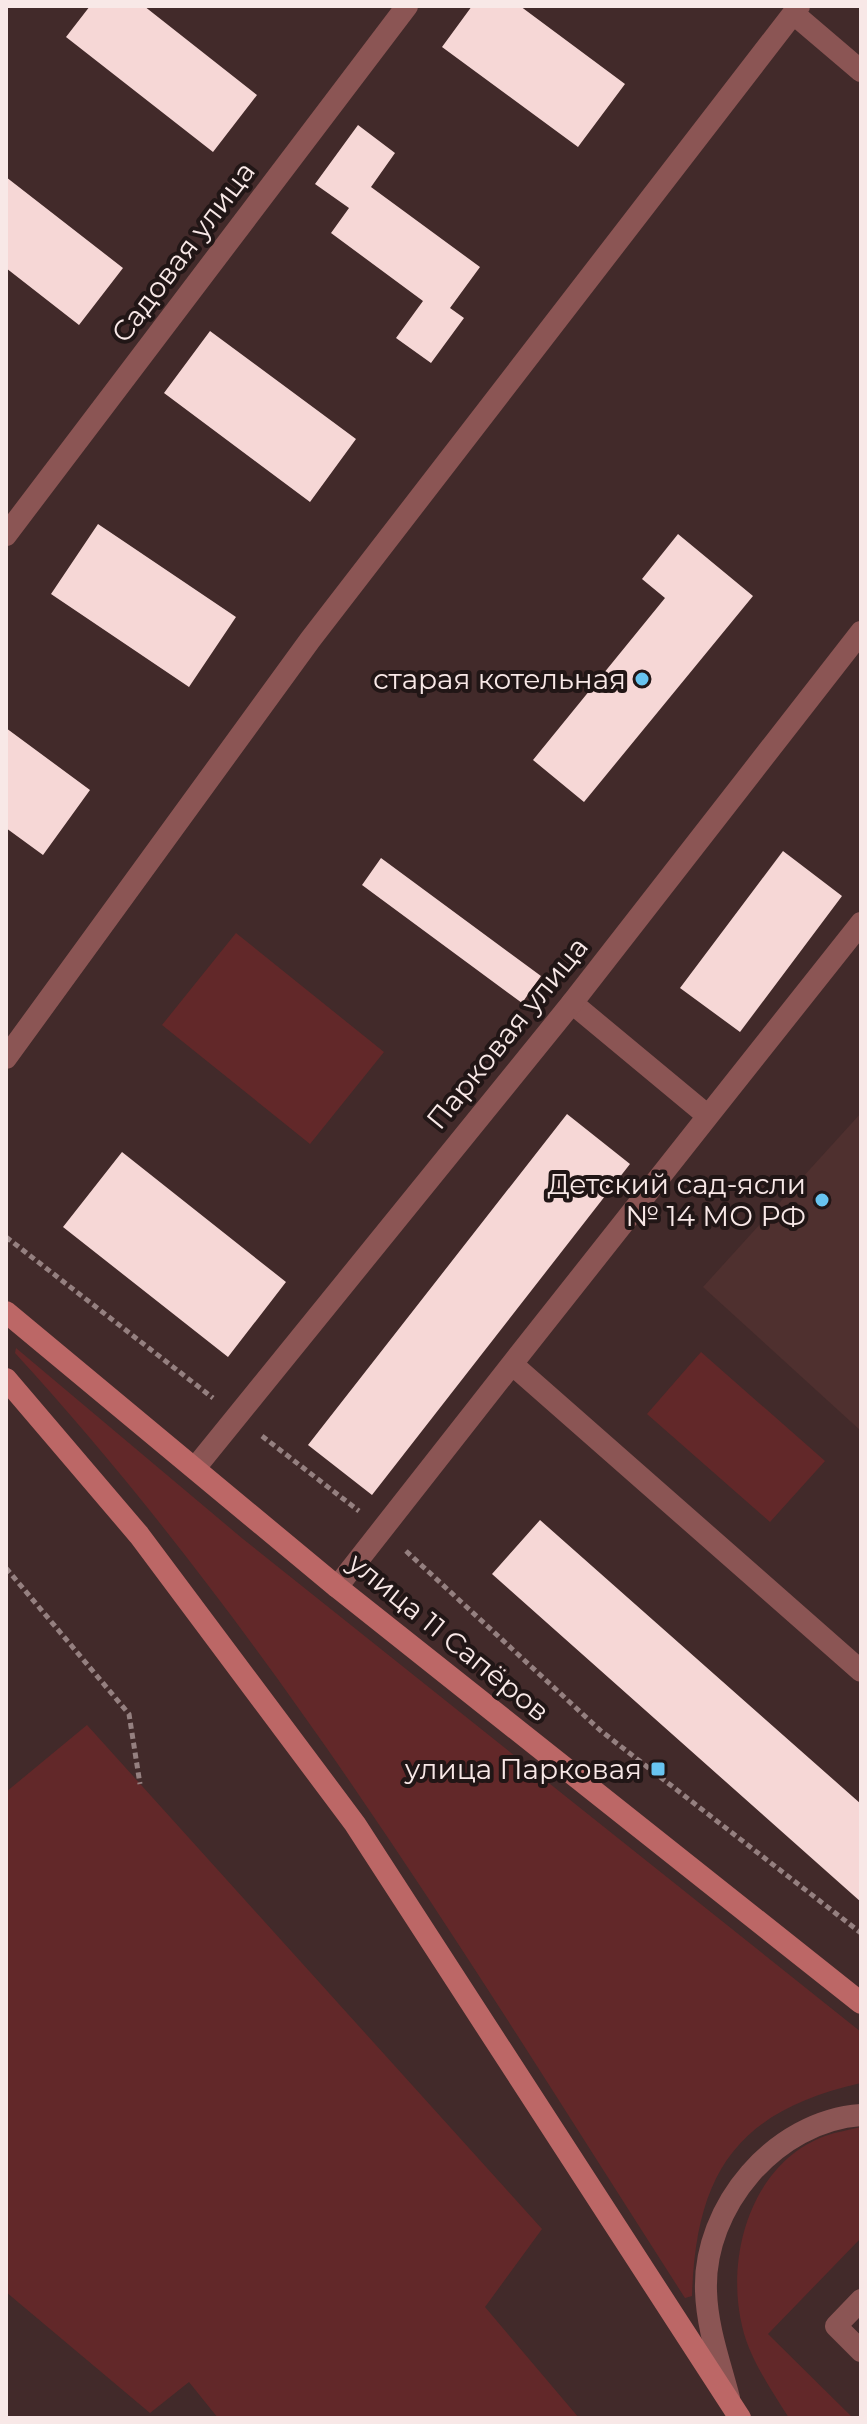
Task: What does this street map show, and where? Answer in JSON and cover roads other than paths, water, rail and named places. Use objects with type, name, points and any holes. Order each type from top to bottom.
[{"type":"main road","name":"улица 11 Сапёров","points":[[6,1312],[337,1587],[861,2003]]},
{"type":"main road","points":[[6,1379],[139,1535],[355,1824],[736,2412]]},
{"type":"street","name":"Садовая улица","points":[[6,535],[407,6]]},
{"type":"street","points":[[6,1058],[310,640],[796,10],[861,71]]},
{"type":"street","name":"Парковая улица","points":[[195,1468],[572,1003],[861,632]]},
{"type":"street","points":[[337,1587],[861,923]]},
{"type":"street","points":[[572,1003],[708,1116]]},
{"type":"street","points":[[512,1364],[861,1671]]},
{"type":"street","points":[[736,2412],[708,2319],[706,2288],[717,2228],[739,2188],[770,2154],[823,2123],[861,2115]]},
{"type":"street","points":[[861,2300],[836,2326],[861,2351]]},
{"type":"place","name":"старая котельная","points":[[642,679]]},
{"type":"place","name":"Детский сад-ясли № 14 МО РФ","points":[[822,1200]]},
{"type":"place","name":"улица Парковая","points":[[658,1769]]}]
